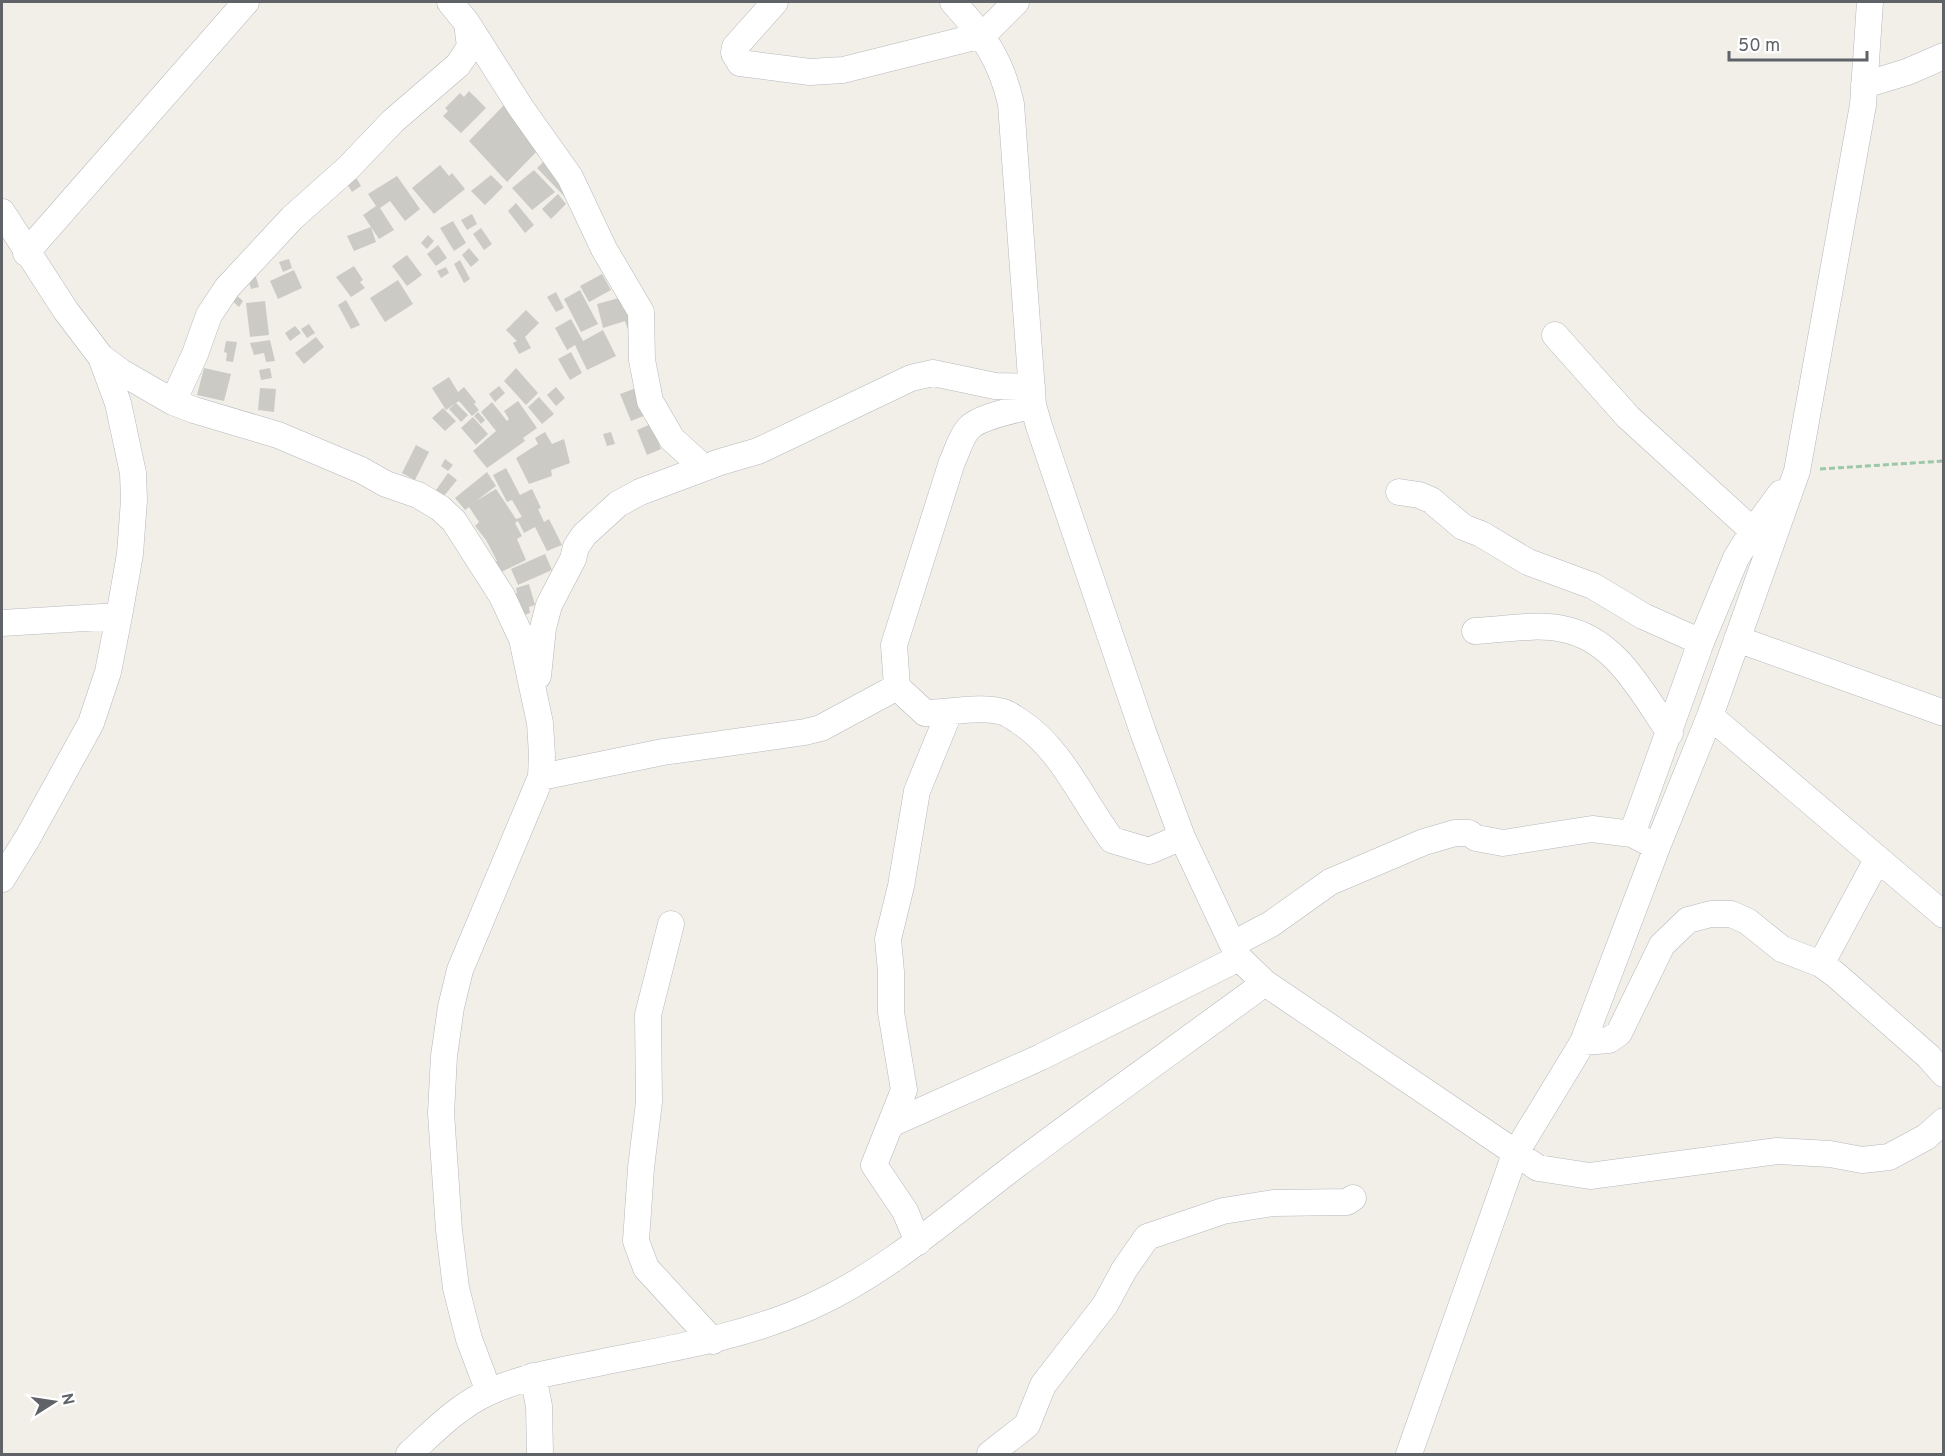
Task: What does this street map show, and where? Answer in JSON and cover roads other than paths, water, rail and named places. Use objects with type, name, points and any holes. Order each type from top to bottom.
[{"type":"street","points":[[26,253],[246,2]]},
{"type":"street","points":[[450,2],[570,177],[604,249],[641,312],[642,360],[650,401],[672,438],[704,468]]},
{"type":"street","points":[[775,2],[735,47],[734,53],[740,63],[822,72],[875,62],[982,35],[1016,2]]},
{"type":"street","points":[[953,2],[982,35],[1006,80],[1011,104],[1032,396],[1086,566],[1182,837],[1236,951],[1265,983],[1538,1168],[1590,1176],[1777,1151],[1830,1154],[1862,1160],[1889,1157],[1926,1137],[1944,1121]]},
{"type":"street","points":[[1410,1455],[1515,1154],[1583,1042],[1657,847],[1710,716],[1797,471],[1863,105],[1870,2]]},
{"type":"street","points":[[173,402],[195,354],[209,315],[227,288],[292,218],[348,168],[393,122],[458,65],[470,47],[466,23]]},
{"type":"street","points":[[1864,85],[1907,72],[1944,56]]},
{"type":"street","points":[[2,212],[26,253],[101,357],[121,372],[173,402],[278,435],[361,470],[386,484],[417,495],[440,508],[454,521],[502,596],[522,639],[540,723],[541,777],[460,970],[451,1007],[444,1056],[441,1113],[449,1230],[456,1288],[469,1339],[489,1392]]},
{"type":"street","points":[[1555,335],[1628,417],[1753,531]]},
{"type":"street","points":[[2,879],[27,839],[91,723],[108,672],[119,616],[132,534],[134,500],[132,473],[118,403],[101,357]]},
{"type":"street","points":[[533,698],[543,628],[549,605],[584,535],[618,504],[632,496],[704,468],[758,451],[924,373],[995,386],[1032,396]]},
{"type":"street","points":[[1032,396],[969,428],[952,462],[894,645],[897,687],[925,712],[949,712],[971,708],[1004,712],[1030,728],[1054,753],[1112,840],[1149,851],[1182,837]]},
{"type":"street","points":[[1632,834],[1701,642],[1736,558],[1797,471]]},
{"type":"street","points":[[1400,492],[1419,495],[1431,500],[1462,527],[1481,534],[1528,562],[1593,586],[1642,616],[1701,642]]},
{"type":"street","points":[[2,623],[119,616]]},
{"type":"street","points":[[1475,631],[1539,627],[1563,629],[1587,638],[1609,652],[1623,665],[1670,733]]},
{"type":"street","points":[[1737,639],[1944,713]]},
{"type":"street","points":[[541,777],[663,752],[821,728],[897,687]]},
{"type":"street","points":[[918,1242],[905,1211],[874,1165],[904,1090],[891,1012],[888,939],[902,886],[917,791],[949,712]]},
{"type":"street","points":[[1710,716],[1944,915]]},
{"type":"street","points":[[891,1124],[1041,1057],[1236,951],[1330,882],[1424,842],[1455,833],[1469,833],[1476,838],[1503,843],[1592,829],[1632,834],[1657,847]]},
{"type":"street","points":[[1821,964],[1877,860]]},
{"type":"street","points":[[1583,1042],[1609,1040],[1619,1033],[1662,945],[1688,920],[1711,914],[1731,914],[1747,921],[1782,950],[1821,964],[1928,1056],[1944,1074]]},
{"type":"street","points":[[671,924],[648,1015],[649,1102],[640,1168],[636,1241],[646,1268],[713,1341]]},
{"type":"street","points":[[409,1455],[442,1424],[475,1399],[489,1392],[533,1376],[713,1341],[810,1307],[866,1278],[918,1242],[1016,1165],[1265,983]]},
{"type":"street","points":[[990,1455],[1027,1425],[1043,1385],[1105,1305],[1124,1270],[1147,1237],[1223,1211],[1273,1203],[1347,1202],[1353,1198]]},
{"type":"street","points":[[533,1376],[539,1406],[540,1455]]}]
